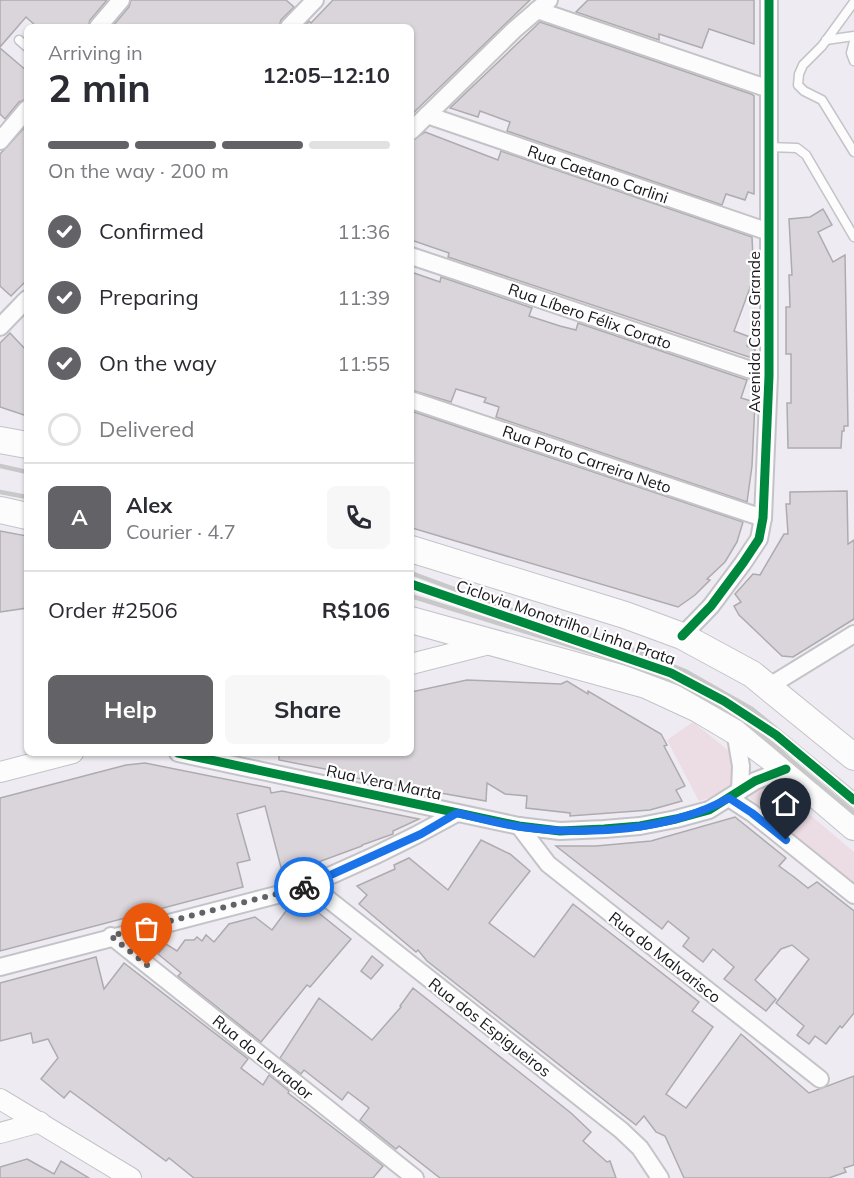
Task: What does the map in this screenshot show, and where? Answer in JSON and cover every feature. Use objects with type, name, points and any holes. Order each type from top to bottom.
[{"type":"main road","points":[[0,440],[24,444]]},
{"type":"main road","points":[[0,510],[24,515]]},
{"type":"main road","points":[[414,550],[625,615],[682,636],[752,674],[854,757]]},
{"type":"main road","points":[[414,621],[646,685],[698,709],[735,731],[786,769],[854,827]]},
{"type":"street","points":[[101,24],[121,0]]},
{"type":"street","points":[[292,24],[315,0]]},
{"type":"street","name":"Avenida Casa Grande","points":[[682,636],[711,606],[749,555],[759,539],[763,518],[769,376],[769,0]]},
{"type":"street","points":[[414,128],[543,5],[769,89]]},
{"type":"street","points":[[0,141],[24,113]]},
{"type":"street","name":"Rua Caetano Carlini","points":[[427,115],[769,232]]},
{"type":"street","name":"Rua Líbero Félix Corato","points":[[414,257],[769,376]]},
{"type":"street","points":[[0,327],[24,302]]},
{"type":"street","name":"Rua Porto Carreira Neto","points":[[414,401],[763,518]]},
{"type":"street","points":[[768,687],[854,634]]},
{"type":"street","points":[[414,663],[497,642]]},
{"type":"street","points":[[735,731],[741,766],[734,795],[752,813],[854,895]]},
{"type":"street","points":[[0,772],[61,756]]},
{"type":"street","name":"Rua Vera Marta","points":[[215,757],[457,813],[519,826],[560,831],[640,826],[709,810],[755,781],[786,769]]},
{"type":"street","points":[[0,967],[111,936],[292,891],[421,834],[457,813]]},
{"type":"street","name":"Rua do Malvarisco","points":[[519,826],[548,864],[820,1078]]},
{"type":"street","name":"Rua dos Espigueiros","points":[[309,884],[621,1130],[640,1148],[660,1178]]},
{"type":"street","name":"Rua do Lavrador","points":[[111,936],[415,1178]]},
{"type":"street","points":[[0,1099],[131,1178]]},
{"type":"street","points":[[0,1133],[40,1122]]},
{"type":"lane","points":[[854,2],[826,40],[803,65],[798,85],[804,91],[822,100],[854,152]]},
{"type":"lane","points":[[826,40],[854,36]]},
{"type":"lane","points":[[19,40],[24,44]]},
{"type":"lane","points":[[854,41],[851,52],[854,61]]},
{"type":"lane","points":[[769,147],[797,148],[806,155],[853,233]]},
{"type":"shaded area","points":[[693,722],[734,755],[733,784],[718,795],[699,801],[667,740]]},
{"type":"shaded area","points":[[765,783],[777,787],[854,852],[854,885],[750,798],[752,792]]},
{"type":"building","points":[[0,0],[107,0],[89,24],[34,24],[26,17],[0,47]]},
{"type":"building","points":[[131,0],[286,0],[294,7],[280,24],[115,24],[129,7]]},
{"type":"building","points":[[333,0],[530,0],[414,112],[414,24],[306,24],[309,21],[311,23]]},
{"type":"building","points":[[588,0],[754,0],[754,44],[709,29],[702,48],[659,34],[659,40],[576,12]]},
{"type":"building","points":[[540,22],[754,96],[754,194],[748,192],[745,200],[726,194],[722,205],[507,131],[510,122],[480,111],[478,117],[450,108]]},
{"type":"building","points":[[0,48],[24,68],[24,100],[19,102],[5,119],[0,114]]},
{"type":"building","points":[[24,128],[24,283],[11,296],[0,286],[0,154]]},
{"type":"building","points":[[425,132],[498,160],[501,151],[752,237],[754,277],[734,331],[750,337],[747,346],[755,349],[755,359],[448,257],[449,253],[414,241],[414,139]]},
{"type":"building","points":[[823,209],[832,225],[818,232],[833,262],[845,255],[848,426],[844,426],[844,431],[842,431],[841,448],[788,448],[787,403],[791,403],[791,354],[786,354],[786,307],[790,307],[789,275],[792,275],[789,219],[810,217]]},
{"type":"building","points":[[414,273],[440,282],[441,277],[532,308],[529,316],[560,326],[576,330],[578,323],[747,380],[741,398],[755,402],[752,466],[747,502],[496,417],[499,407],[484,402],[486,398],[456,389],[451,402],[414,391]]},
{"type":"building","points":[[10,333],[24,348],[24,415],[0,407],[0,343]]},
{"type":"building","points":[[414,412],[743,522],[737,542],[725,562],[707,579],[710,580],[695,595],[678,607],[414,529]]},
{"type":"building","points":[[847,491],[848,544],[854,540],[854,619],[793,657],[782,656],[739,615],[734,606],[741,602],[735,594],[753,574],[760,575],[784,534],[788,534],[786,504],[790,504],[790,492]]},
{"type":"building","points":[[0,531],[24,535],[24,608],[0,612]]},
{"type":"building","points":[[467,680],[561,684],[567,681],[661,734],[667,745],[664,746],[685,786],[676,790],[682,801],[650,810],[570,816],[570,813],[526,808],[527,796],[505,794],[487,783],[486,801],[355,778],[356,775],[279,760],[279,756],[414,756],[414,691]]},
{"type":"building","points":[[145,763],[270,788],[271,793],[282,791],[419,819],[393,831],[393,834],[283,875],[265,806],[237,814],[250,860],[237,863],[243,887],[0,951],[0,798],[126,765]]},
{"type":"building","points":[[735,817],[786,858],[779,866],[808,888],[817,882],[854,911],[854,1013],[826,1044],[815,1036],[809,1044],[797,1035],[804,1026],[776,1003],[809,959],[792,945],[781,949],[755,980],[776,999],[766,1011],[724,979],[734,967],[713,949],[703,962],[683,946],[689,938],[668,921],[662,929],[556,846],[596,846],[651,841]]},
{"type":"building","points":[[481,840],[510,854],[530,871],[489,923],[534,957],[573,904],[699,1002],[692,1011],[713,1027],[666,1094],[686,1108],[741,1034],[809,1093],[854,1076],[854,1165],[844,1168],[846,1172],[829,1178],[684,1178],[665,1136],[656,1132],[644,1116],[636,1125],[427,961],[418,950],[416,952],[359,904],[367,895],[357,886],[395,869],[394,865],[409,858],[448,890]]},
{"type":"building","points":[[298,904],[310,906],[351,939],[310,987],[307,985],[261,1042],[178,976],[181,973],[158,954],[166,944],[177,951],[185,940],[194,940],[197,937],[202,941],[206,935],[214,942],[229,924],[255,917],[272,930],[289,907]]},
{"type":"building","points":[[372,956],[383,965],[371,979],[361,971]]},
{"type":"building","points":[[96,957],[104,989],[124,963],[248,1059],[241,1068],[263,1085],[269,1075],[289,1091],[288,1093],[383,1166],[373,1178],[194,1178],[169,1158],[166,1161],[70,1091],[64,1098],[41,1079],[58,1058],[48,1039],[33,1043],[31,1033],[0,1041],[0,983]]},
{"type":"building","points":[[413,988],[571,1113],[591,1132],[583,1141],[607,1162],[610,1161],[616,1178],[440,1178],[399,1146],[396,1149],[360,1120],[369,1108],[348,1092],[342,1100],[304,1070],[301,1074],[280,1058],[319,998],[372,1040],[401,1007]]},
{"type":"building","points":[[27,1159],[54,1174],[61,1161],[89,1178],[0,1178],[0,1167]]},
{"type":"railway","points":[[0,466],[24,471]]},
{"type":"railway","points":[[0,492],[24,496]]},
{"type":"railway","points":[[414,574],[511,610],[619,644],[685,671],[752,709],[854,793]]},
{"type":"railway","points":[[414,597],[613,659],[680,684],[743,720],[854,813]]},
{"type":"cycle path","points":[[682,636],[711,606],[743,563],[759,539],[763,518],[769,376],[769,0]]},
{"type":"cycle path","name":"Ciclovia Monotrilho Linha Prata","points":[[414,585],[671,673],[724,701],[776,735],[854,800]]},
{"type":"cycle path","points":[[192,756],[519,826],[560,831],[640,826],[709,810],[755,781],[786,769]]},
{"type":"way so far","points":[[147,965],[111,936],[304,887]]},
{"type":"route","points":[[304,887],[421,834],[457,813],[519,826],[560,831],[604,830],[676,819],[709,810],[729,798],[786,840]]}]
